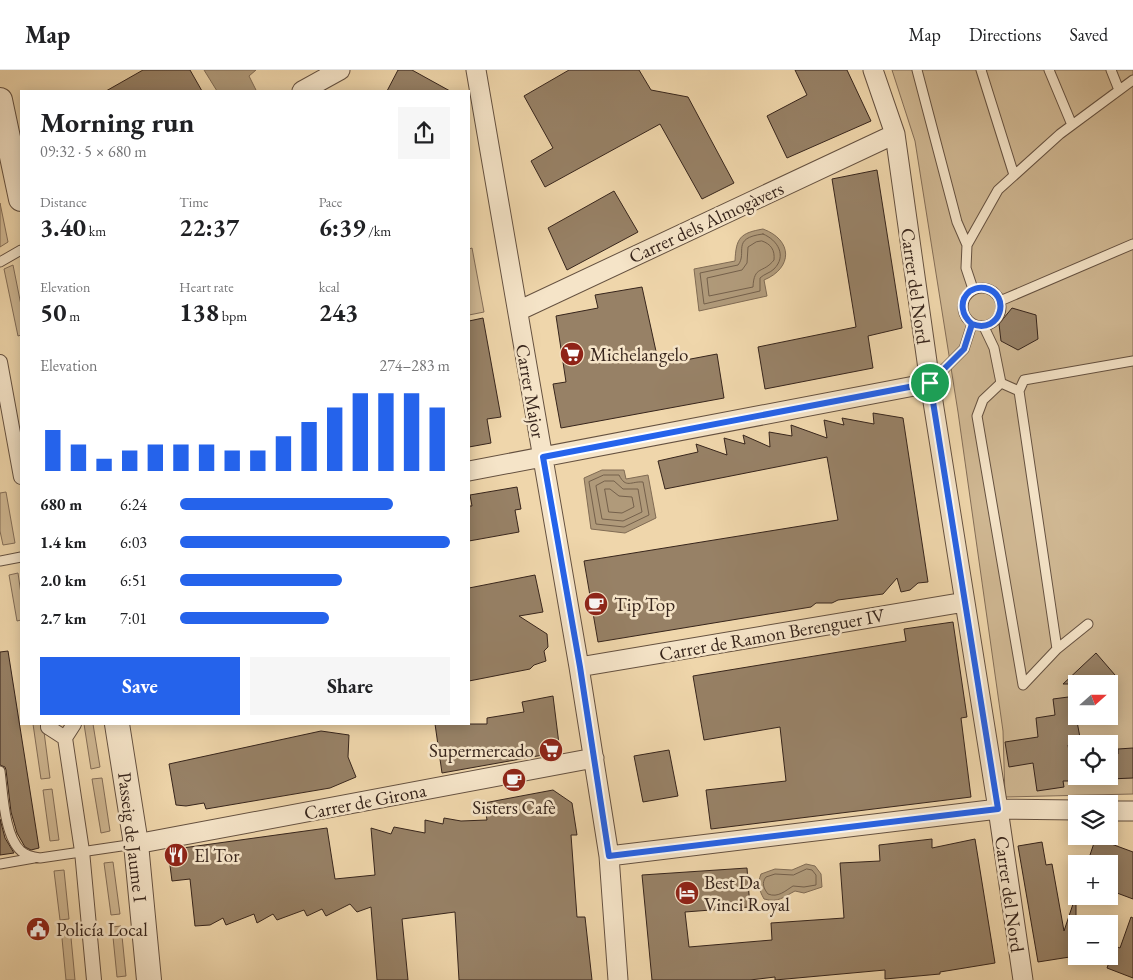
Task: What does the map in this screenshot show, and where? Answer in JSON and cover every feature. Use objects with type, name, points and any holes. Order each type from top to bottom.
[{"type":"street","points":[[304,90],[340,70]]},
{"type":"street","name":"Carrer Major","points":[[476,70],[580,667],[609,856],[618,980]]},
{"type":"street","name":"Carrer del Nord","points":[[872,70],[894,134],[930,383],[998,809],[1023,980]]},
{"type":"street","points":[[0,100],[20,194]]},
{"type":"street","name":"Carrer dels Almogàvers","points":[[518,311],[894,134]]},
{"type":"street","points":[[0,362],[20,472]]},
{"type":"street","points":[[470,471],[930,383]]},
{"type":"street","name":"Carrer de Ramon Berenguer IV","points":[[580,667],[965,602]]},
{"type":"street","points":[[48,725],[48,727],[65,738]]},
{"type":"street","points":[[73,725],[65,738],[82,851],[94,980]]},
{"type":"street","name":"Passeig de Jaume I","points":[[117,725],[136,844],[149,980]]},
{"type":"street","name":"Carrer de Girona","points":[[136,844],[594,758]]},
{"type":"street","points":[[609,856],[998,809],[1068,810]]},
{"type":"street","points":[[1118,811],[1133,811]]},
{"type":"lane","points":[[917,70],[957,222],[967,245],[966,268],[973,289]]},
{"type":"lane","points":[[981,70],[1014,175]]},
{"type":"lane","points":[[1049,70],[1072,125]]},
{"type":"lane","points":[[1111,70],[1119,90]]},
{"type":"lane","points":[[967,245],[998,190],[1072,125],[1133,80]]},
{"type":"lane","points":[[1000,301],[1133,244]]},
{"type":"lane","points":[[0,262],[20,251]]},
{"type":"lane","points":[[973,289],[990,289],[1000,301],[1001,310],[998,318],[992,324],[984,326],[972,324],[967,320],[962,307],[964,300],[973,289]]},
{"type":"lane","points":[[930,383],[964,349],[972,324]]},
{"type":"lane","points":[[984,326],[994,348],[1001,383]]},
{"type":"lane","points":[[1057,649],[1019,391],[1024,380],[1133,361]]},
{"type":"lane","points":[[1001,383],[1019,391]]},
{"type":"lane","points":[[1001,383],[983,400],[977,416],[1023,685],[1057,649],[1088,624]]},
{"type":"lane","points":[[0,561],[20,557]]},
{"type":"lane","points":[[0,772],[9,827],[13,839],[21,852],[40,858]]},
{"type":"lane","points":[[0,864],[136,844]]},
{"type":"shaded area","points":[[892,70],[1133,70],[1133,794],[1005,797],[1003,731],[958,412],[915,141]]},
{"type":"shaded area","points":[[0,203],[8,242],[0,247]]},
{"type":"shaded area","points":[[472,248],[484,312],[470,315],[470,249]]},
{"type":"shaded area","points":[[13,265],[20,300],[20,335],[18,336],[4,269]]},
{"type":"shaded area","points":[[6,492],[15,543],[3,545],[0,531],[0,493]]},
{"type":"shaded area","points":[[18,573],[20,620],[17,621],[9,575]]},
{"type":"shaded area","points":[[33,725],[43,725],[50,778],[41,779]]},
{"type":"shaded area","points":[[84,725],[93,725],[100,767],[91,769]]},
{"type":"shaded area","points":[[102,778],[110,831],[101,833],[92,779]]},
{"type":"shaded area","points":[[52,789],[59,840],[50,841],[43,790]]},
{"type":"shaded area","points":[[113,862],[120,914],[111,915],[104,863]]},
{"type":"shaded area","points":[[64,870],[69,919],[60,920],[54,871]]},
{"type":"shaded area","points":[[121,926],[126,976],[117,977],[112,927]]},
{"type":"shaded area","points":[[70,927],[75,980],[66,980],[61,928]]},
{"type":"water","points":[[204,70],[256,70],[249,76],[256,90],[216,90]]},
{"type":"water","points":[[763,229],[780,240],[786,254],[780,269],[774,275],[764,280],[767,296],[699,311],[694,269],[735,261],[738,242],[741,238],[749,232]]},
{"type":"water","points":[[602,470],[624,470],[626,479],[648,475],[656,518],[625,533],[591,529],[584,478]]},
{"type":"water","points":[[806,864],[815,866],[821,874],[822,887],[804,893],[795,891],[777,900],[764,899],[759,887],[761,874],[775,869],[792,870]]},
{"type":"building","points":[[143,70],[190,70],[201,90],[108,90]]},
{"type":"building","points":[[398,70],[412,70],[448,90],[388,90]]},
{"type":"building","points":[[569,70],[639,70],[651,90],[688,97],[734,183],[702,199],[660,124],[545,187],[531,161],[553,148],[524,96]]},
{"type":"building","points":[[795,70],[847,70],[871,121],[787,158],[767,116],[807,95]]},
{"type":"building","points":[[877,170],[902,328],[868,336],[873,368],[765,389],[758,347],[856,327],[832,179]]},
{"type":"building","points":[[614,191],[638,232],[567,270],[548,228]]},
{"type":"building","points":[[642,287],[659,365],[717,354],[724,398],[561,428],[553,384],[566,382],[556,316],[598,308],[595,295]]},
{"type":"building","points":[[1012,308],[1036,315],[1038,339],[1018,350],[1001,341],[999,324]]},
{"type":"building","points":[[483,318],[501,417],[487,419],[491,443],[470,447],[470,321]]},
{"type":"building","points":[[873,413],[903,418],[928,582],[918,583],[910,590],[901,592],[897,578],[883,594],[838,600],[832,603],[816,603],[811,607],[598,642],[584,561],[838,520],[827,457],[665,489],[658,461],[698,452],[696,444],[727,455],[724,438],[745,444],[743,435],[770,447],[769,432],[792,436],[791,425],[827,438],[824,420],[844,425],[842,418],[874,424]]},
{"type":"building","points":[[517,487],[521,509],[515,510],[519,532],[470,541],[470,506],[472,506],[470,495]]},
{"type":"building","points":[[535,575],[543,612],[519,616],[547,634],[548,647],[544,651],[546,661],[534,665],[530,669],[470,681],[470,588]]},
{"type":"building","points":[[953,622],[967,717],[961,718],[971,797],[711,829],[706,790],[786,781],[780,727],[704,740],[693,676],[906,641],[904,629]]},
{"type":"building","points":[[8,651],[39,848],[31,850],[25,847],[17,833],[11,812],[6,770],[5,767],[0,765],[0,652]]},
{"type":"building","points":[[1096,653],[1115,675],[1073,675]]},
{"type":"building","points":[[553,696],[560,752],[442,773],[435,725],[487,724],[487,718],[524,712],[522,702]]},
{"type":"building","points":[[1068,697],[1068,725],[1078,725],[1080,735],[1068,735],[1068,781],[1063,781],[1064,787],[1037,791],[1033,763],[1009,767],[1005,742],[1038,737],[1036,718],[1055,715],[1053,699]]},
{"type":"building","points":[[321,731],[349,735],[348,757],[356,777],[330,788],[206,809],[204,803],[186,806],[176,805],[169,764]]},
{"type":"building","points":[[1133,748],[1133,778],[1118,779],[1118,749]]},
{"type":"building","points":[[669,750],[678,796],[643,802],[634,756]]},
{"type":"building","points":[[553,790],[572,803],[577,835],[571,835],[577,917],[585,917],[592,980],[459,980],[455,912],[402,919],[408,980],[377,980],[371,907],[357,912],[350,904],[326,916],[322,909],[307,916],[304,910],[277,920],[273,914],[257,923],[254,914],[226,925],[223,918],[210,925],[195,926],[190,879],[172,881],[168,850],[327,828],[335,879],[375,875],[371,828],[391,834],[394,827],[425,833],[425,820],[443,824],[444,818],[461,821],[487,820],[484,803]]},
{"type":"building","points":[[0,819],[5,838],[14,853],[0,855]]},
{"type":"building","points":[[932,839],[932,848],[975,839],[995,963],[940,972],[940,974],[885,979],[885,970],[775,980],[775,977],[750,980],[652,980],[642,875],[747,868],[750,907],[685,912],[689,947],[772,940],[771,923],[844,918],[840,863],[880,861],[879,845]]},
{"type":"building","points":[[1042,842],[1046,865],[1052,864],[1064,931],[1068,919],[1068,957],[1038,962],[1018,846]]},
{"type":"building","points":[[1093,845],[1114,845],[1133,852],[1133,899],[1118,893],[1118,855],[1090,855]]},
{"type":"building","points":[[1073,905],[1076,905],[1076,915],[1069,915]]},
{"type":"building","points":[[1131,917],[1133,918],[1133,978],[1107,968],[1108,965],[1118,965],[1118,947],[1120,948]]},
{"type":"place","name":"Michelangelo","points":[[572,354]]},
{"type":"place","name":"Tip Top","points":[[596,604]]},
{"type":"place","name":"Supermercado","points":[[551,750]]},
{"type":"place","name":"Sisters Cafè","points":[[514,780]]},
{"type":"place","name":"El Tor","points":[[176,855]]},
{"type":"place","name":"Best Da Vinci Royal","points":[[687,893]]},
{"type":"place","name":"Policía Local","points":[[38,929]]},
{"type":"route","points":[[930,383],[543,457],[580,667],[609,856],[998,809],[930,383],[964,349],[972,324],[984,326],[992,324],[998,318],[1001,310],[1000,301],[990,289],[973,289],[964,300],[963,314],[972,324],[964,349],[930,383]]}]
